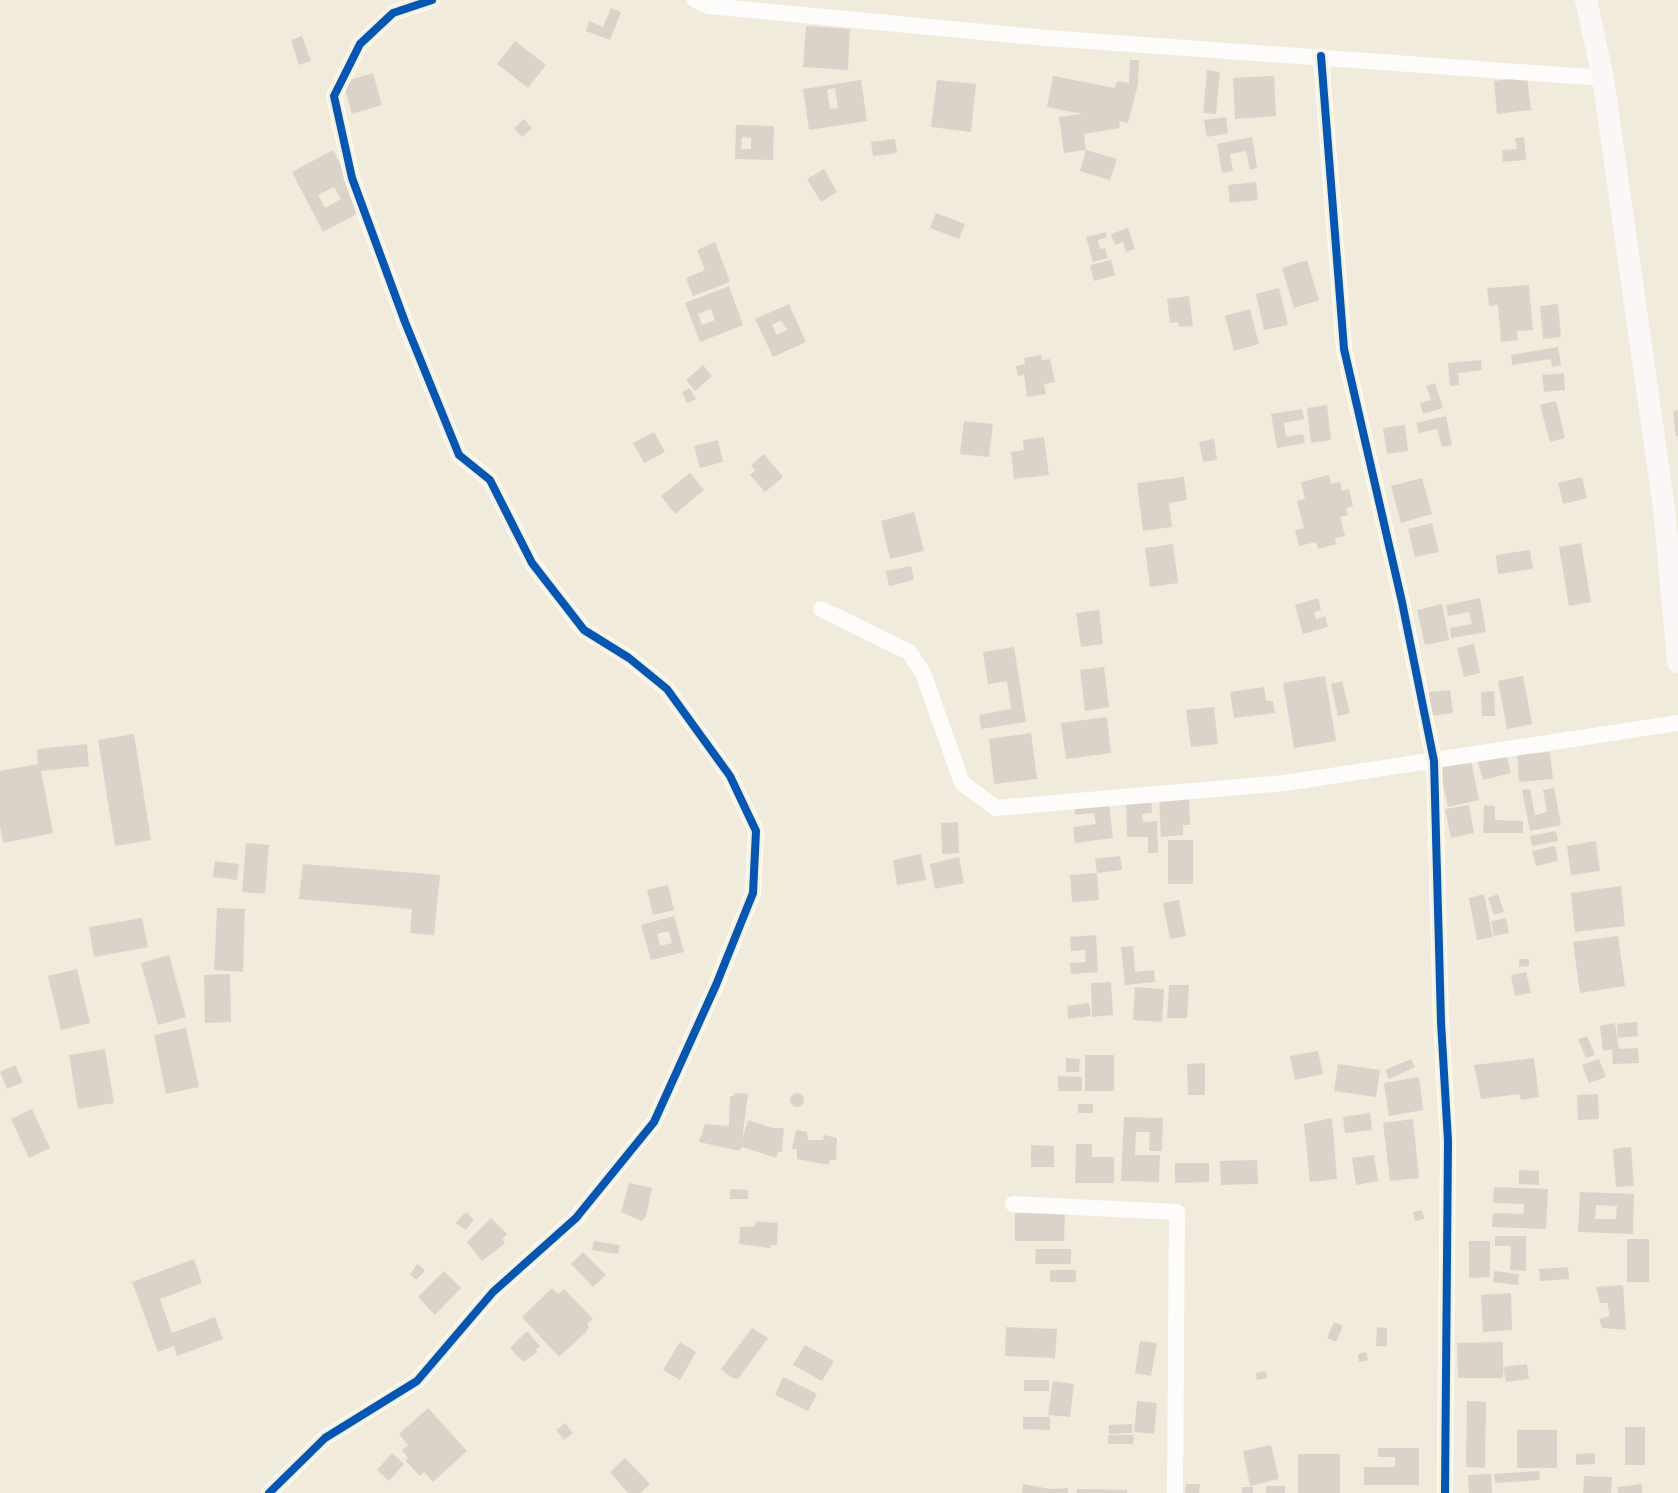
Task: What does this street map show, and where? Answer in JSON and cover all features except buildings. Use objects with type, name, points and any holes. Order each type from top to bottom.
[{"type":"main road","points":[[1586,0],[1603,78],[1662,492],[1674,581],[1678,662]]},
{"type":"street","points":[[269,1493],[325,1438],[417,1381],[493,1292],[576,1218],[654,1122],[753,893],[756,831],[730,776],[667,689],[629,658],[584,630],[532,563],[490,480],[459,455],[405,322],[352,178],[334,96],[360,44],[393,13],[432,0]]},
{"type":"street","points":[[695,0],[708,6],[1046,38],[1603,78]]},
{"type":"street","points":[[1321,56],[1344,349],[1402,602],[1434,761],[1441,1022],[1448,1141],[1445,1493]]},
{"type":"street","points":[[821,609],[909,652],[923,673],[962,783],[996,808],[1285,783],[1678,723]]},
{"type":"street","points":[[1013,1204],[1177,1212],[1175,1493]]},
{"type":"cycle path","points":[[269,1493],[325,1438],[417,1381],[493,1292],[576,1218],[654,1122],[716,985],[753,893],[756,831],[730,776],[667,689],[629,658],[584,630],[532,563],[490,480],[459,455],[405,322],[352,178],[334,96],[360,44],[393,13],[432,0]]},
{"type":"cycle path","points":[[1321,56],[1344,349],[1402,602],[1434,761],[1441,1022],[1448,1141],[1445,1493]]}]
